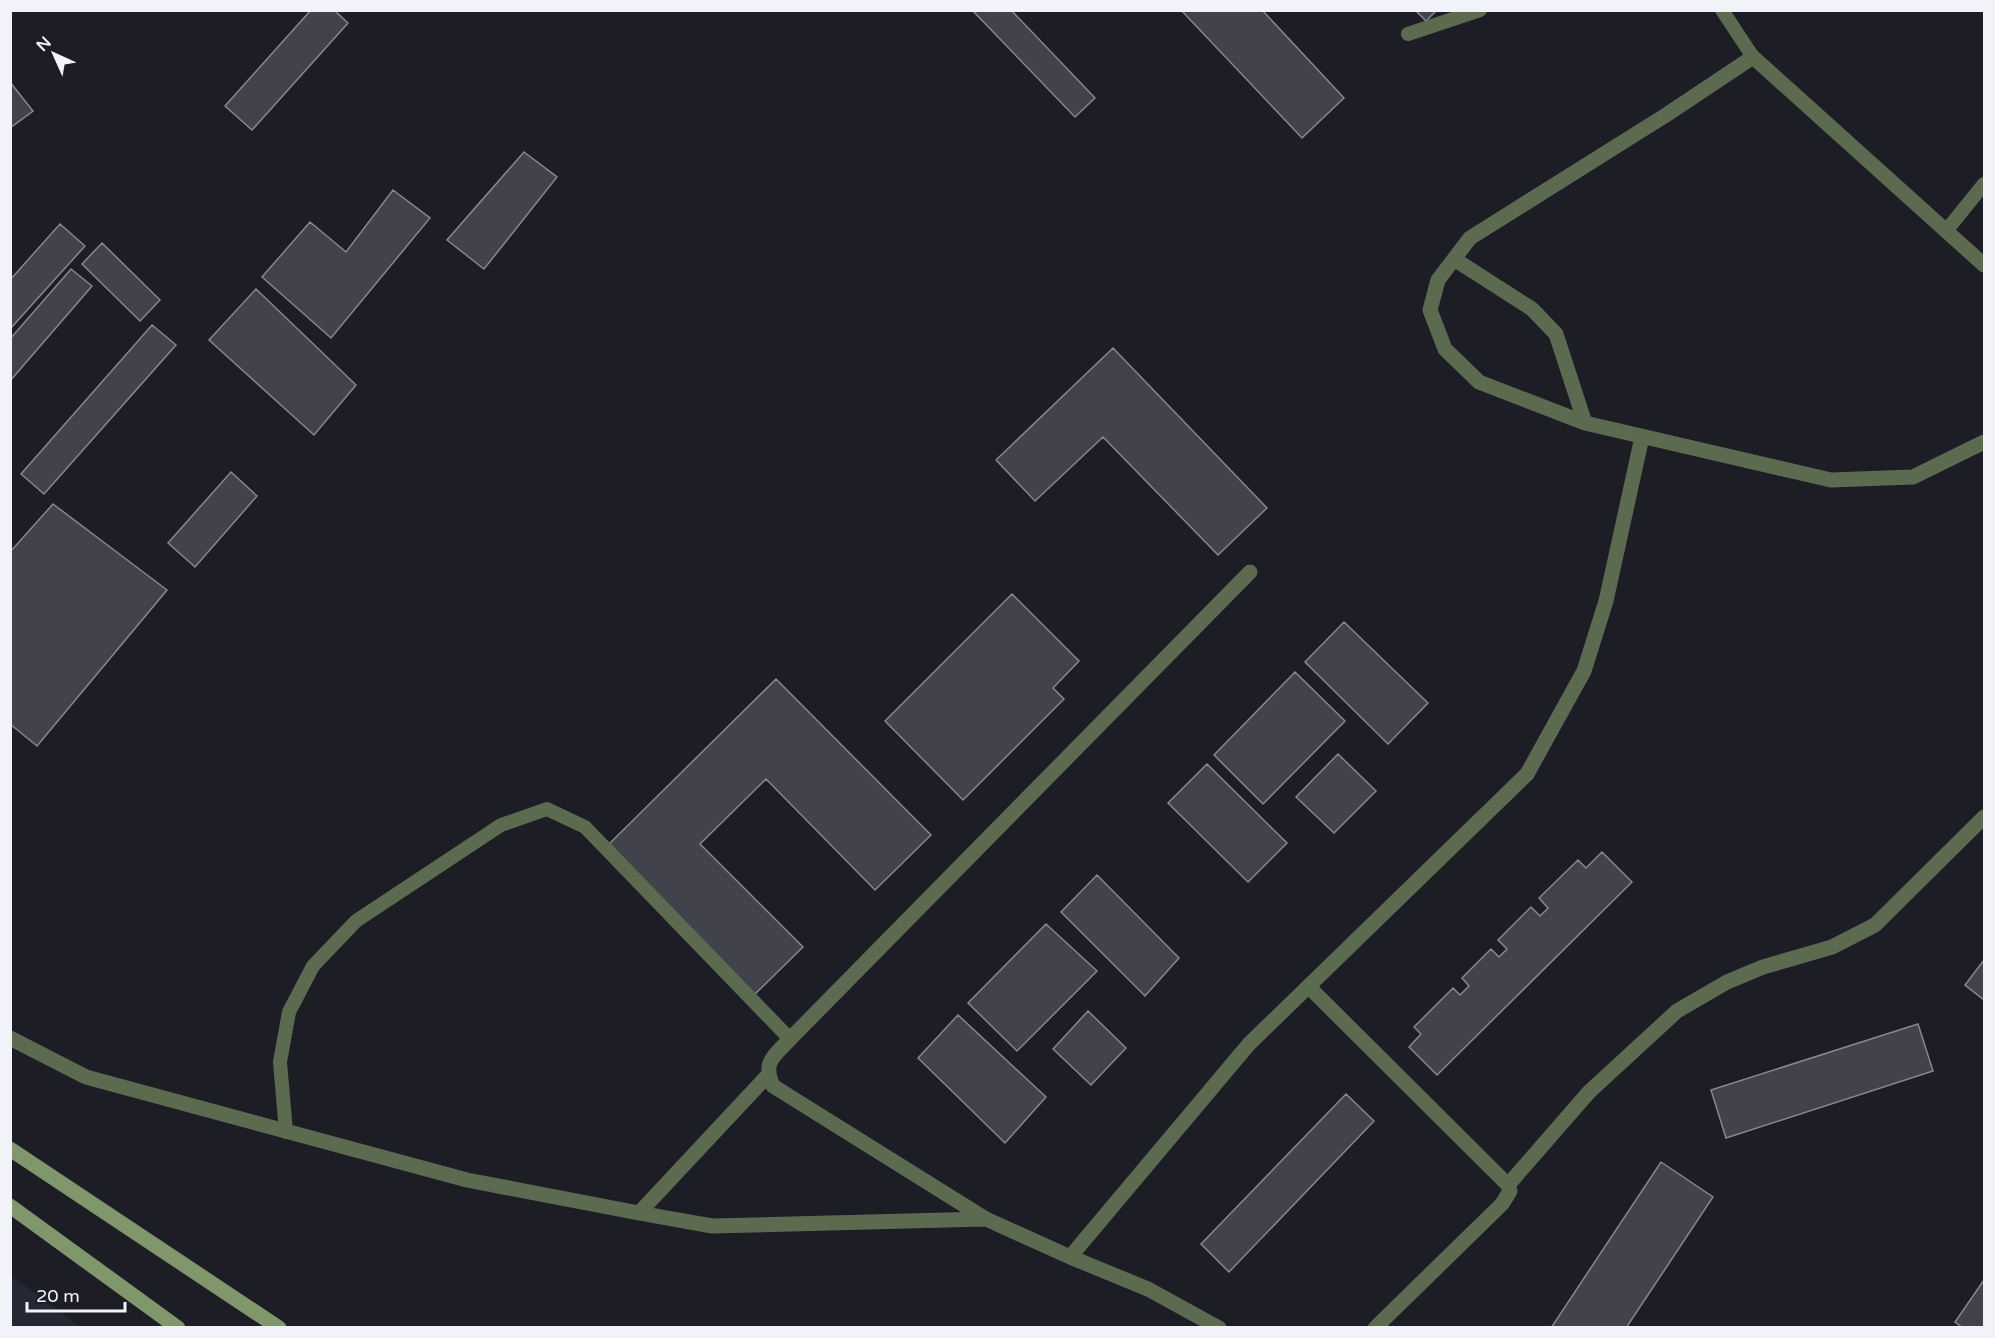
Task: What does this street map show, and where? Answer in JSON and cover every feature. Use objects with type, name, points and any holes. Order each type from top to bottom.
[{"type":"main road","points":[[10,1149],[279,1328]]},
{"type":"main road","points":[[10,1206],[178,1328]]},
{"type":"street","points":[[1984,265],[1753,57],[1666,115],[1470,238],[1438,280],[1430,310],[1445,349],[1479,382],[1585,423],[1642,437],[1831,480],[1913,477],[1984,442]]},
{"type":"street","points":[[1454,259],[1532,309],[1556,334],[1585,423]]},
{"type":"street","points":[[1070,1257],[1249,1044],[1527,774],[1584,671],[1606,601],[1642,437]]},
{"type":"street","points":[[1220,1328],[1148,1289],[986,1219],[773,1086],[768,1075],[768,1066],[771,1058],[1250,572]]},
{"type":"street","points":[[1508,1185],[1589,1092],[1677,1011],[1727,982],[1763,967],[1832,947],[1875,925],[1984,818]]},
{"type":"street","points":[[1310,986],[1508,1185],[1510,1191],[1502,1204],[1375,1328]]},
{"type":"street","points":[[10,1038],[86,1077],[466,1180],[639,1213],[712,1226],[986,1219]]},
{"type":"street","points":[[639,1213],[768,1075]]},
{"type":"lane","points":[[1408,34],[1480,10]]},
{"type":"lane","points":[[1722,10],[1753,57]]},
{"type":"lane","points":[[1946,231],[1984,184]]},
{"type":"lane","points":[[286,1132],[280,1062],[290,1012],[313,966],[356,921],[501,825],[547,809],[585,827],[790,1039]]},
{"type":"shaded area","points":[[10,1276],[23,1284],[81,1327],[11,1327]]},
{"type":"building","points":[[311,10],[334,10],[348,23],[252,130],[225,106]]},
{"type":"building","points":[[972,10],[1011,10],[1095,98],[1075,117]]},
{"type":"building","points":[[1181,10],[1262,10],[1344,98],[1302,138]]},
{"type":"building","points":[[1415,10],[1437,10],[1426,21]]},
{"type":"building","points":[[10,82],[33,111],[10,128]]},
{"type":"building","points":[[524,152],[557,177],[484,269],[447,240]]},
{"type":"building","points":[[393,190],[430,218],[331,338],[262,277],[310,222],[346,252]]},
{"type":"building","points":[[60,224],[85,246],[10,329],[10,280]]},
{"type":"building","points":[[102,243],[160,300],[140,321],[82,264]]},
{"type":"building","points":[[71,269],[92,286],[10,381],[10,339]]},
{"type":"building","points":[[256,289],[356,385],[314,435],[209,340]]},
{"type":"building","points":[[152,325],[176,345],[44,494],[21,474]]},
{"type":"building","points":[[1113,348],[1267,508],[1218,555],[1103,437],[1035,501],[996,460]]},
{"type":"building","points":[[231,472],[257,496],[195,567],[168,543]]},
{"type":"building","points":[[53,504],[167,590],[37,746],[10,724],[10,552]]},
{"type":"building","points":[[1012,594],[1079,661],[1053,688],[1064,699],[963,800],[885,721]]},
{"type":"building","points":[[1344,622],[1428,703],[1388,744],[1305,662]]},
{"type":"building","points":[[1295,672],[1345,721],[1263,804],[1214,755]]},
{"type":"building","points":[[776,679],[931,835],[875,890],[766,779],[700,844],[803,947],[753,996],[606,847]]},
{"type":"building","points":[[1338,754],[1376,791],[1334,833],[1296,797]]},
{"type":"building","points":[[1207,764],[1287,843],[1248,882],[1168,803]]},
{"type":"building","points":[[1602,852],[1632,882],[1437,1075],[1409,1047],[1421,1034],[1414,1027],[1453,988],[1460,995],[1469,986],[1462,978],[1491,949],[1499,957],[1507,949],[1498,940],[1531,907],[1540,916],[1548,908],[1539,898],[1578,860],[1586,868]]},
{"type":"building","points":[[1097,875],[1179,958],[1145,996],[1061,912]]},
{"type":"building","points":[[1046,924],[1097,971],[1017,1051],[968,1003]]},
{"type":"building","points":[[1984,960],[1984,1000],[1965,985]]},
{"type":"building","points":[[1088,1011],[1126,1048],[1091,1085],[1053,1049]]},
{"type":"building","points":[[958,1015],[1046,1097],[1005,1143],[918,1058]]},
{"type":"building","points":[[1918,1024],[1933,1071],[1726,1138],[1711,1090]]},
{"type":"building","points":[[1346,1094],[1374,1121],[1229,1272],[1201,1244]]},
{"type":"building","points":[[1661,1162],[1713,1197],[1626,1328],[1551,1328]]},
{"type":"building","points":[[1984,1280],[1984,1328],[1963,1328],[1955,1322]]}]
